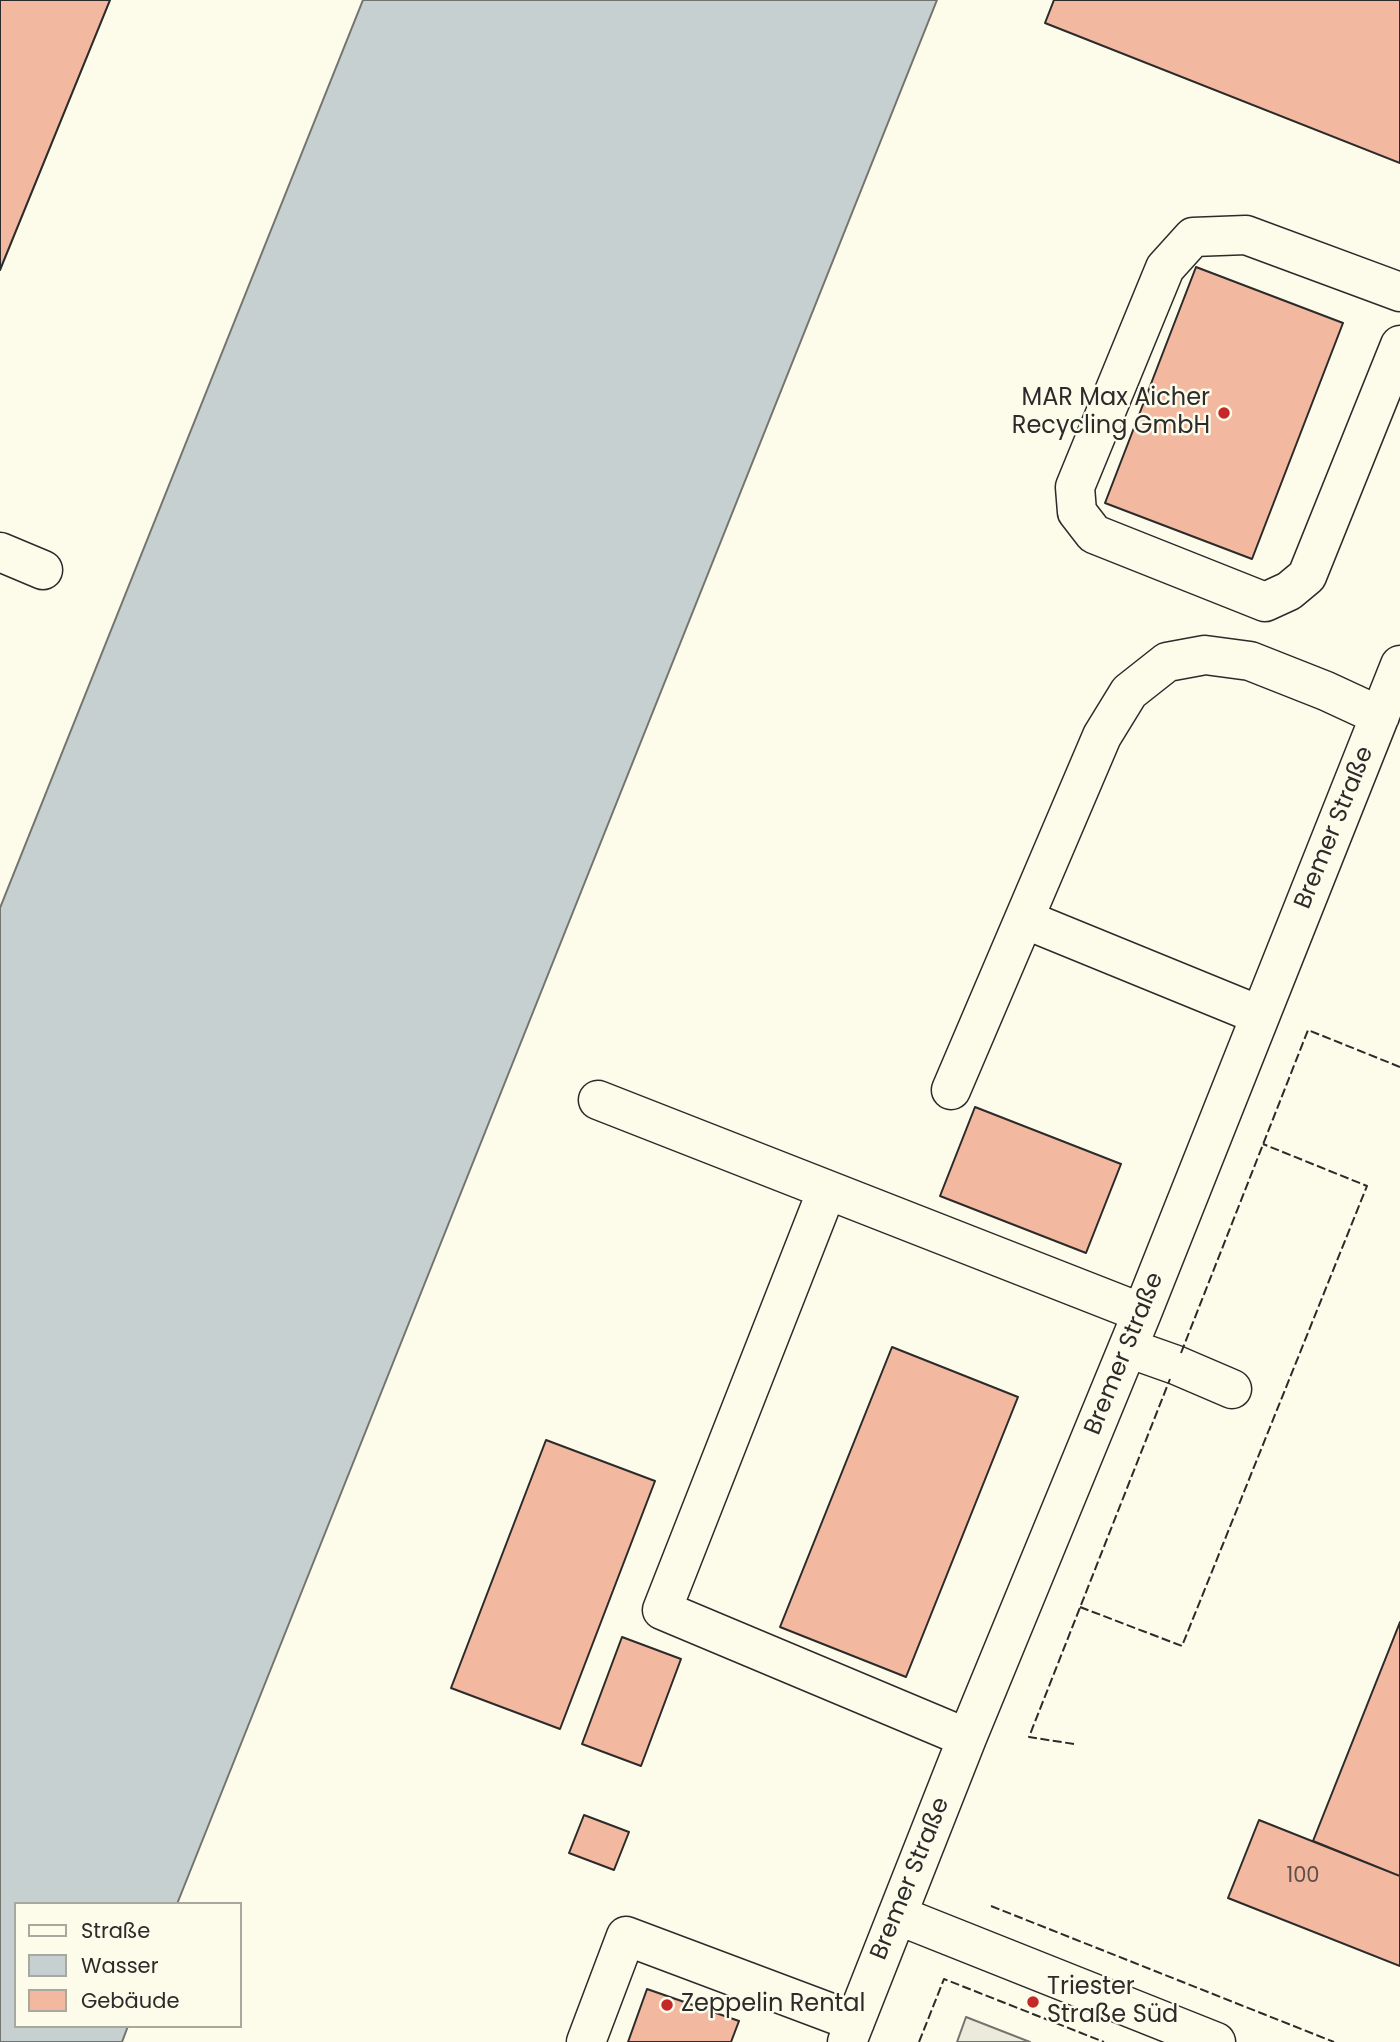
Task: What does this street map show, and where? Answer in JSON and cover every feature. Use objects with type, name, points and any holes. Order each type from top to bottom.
[{"type":"street","points":[[1400,292],[1246,235],[1193,237],[1165,268],[1075,487],[1077,512],[1094,534],[1265,601],[1289,591],[1307,576],[1400,345]]},
{"type":"street","points":[[0,552],[43,570]]},
{"type":"street","points":[[951,1090],[1102,736],[1129,692],[1167,662],[1205,654],[1250,661],[1326,691],[1389,708]]},
{"type":"street","name":"Bremer Straße","points":[[851,2032],[967,1738],[1128,1348],[1259,1015],[1389,708],[1400,665]]},
{"type":"street","points":[[1024,919],[1259,1015]]},
{"type":"street","points":[[598,1100],[1142,1313]]},
{"type":"street","points":[[827,1190],[662,1610],[967,1738]]},
{"type":"street","points":[[1128,1348],[1232,1389]]},
{"type":"street","points":[[897,1915],[1216,2042]]},
{"type":"street","points":[[586,2042],[626,1936],[851,2032]]},
{"type":"shaded area","points":[[966,2017],[1030,2042],[957,2042]]},
{"type":"water","points":[[363,0],[937,0],[178,1902],[14,1902],[14,2028],[127,2028],[122,2042],[0,2042],[0,908]]},
{"type":"building","points":[[0,0],[110,0],[0,270]]},
{"type":"building","points":[[1054,0],[1400,0],[1400,163],[1045,23]]},
{"type":"building","name":"MAR Max Aicher Recycling GmbH","points":[[1196,267],[1343,323],[1252,559],[1105,503]]},
{"type":"building","points":[[975,1107],[1121,1164],[1086,1253],[940,1196]]},
{"type":"building","points":[[892,1347],[1018,1397],[906,1677],[780,1627]]},
{"type":"building","points":[[546,1440],[655,1481],[560,1729],[451,1688]]},
{"type":"building","points":[[1400,1622],[1400,1876],[1313,1841]]},
{"type":"building","points":[[622,1637],[681,1659],[641,1766],[582,1744]]},
{"type":"building","points":[[584,1815],[629,1832],[614,1870],[569,1853]]},
{"type":"building","points":[[1259,1820],[1400,1876],[1400,1966],[1228,1898]]},
{"type":"building","name":"Zeppelin Rental","points":[[647,1989],[739,2021],[731,2042],[628,2042]]},
{"type":"fence","points":[[1181,1353],[1308,1030],[1400,1067]]},
{"type":"fence","points":[[1080,1607],[1182,1646],[1367,1186],[1263,1144]]},
{"type":"fence","points":[[1074,1744],[1029,1737],[1170,1379]]},
{"type":"fence","points":[[991,1906],[1334,2042]]},
{"type":"fence","points":[[919,2042],[944,1979],[1104,2042]]},
{"type":"place","name":"MAR Max Aicher Recycling GmbH","points":[[1224,413]]},
{"type":"place","name":"Triester Straße Süd","points":[[1033,2002]]},
{"type":"place","name":"Zeppelin Rental","points":[[667,2005]]}]
